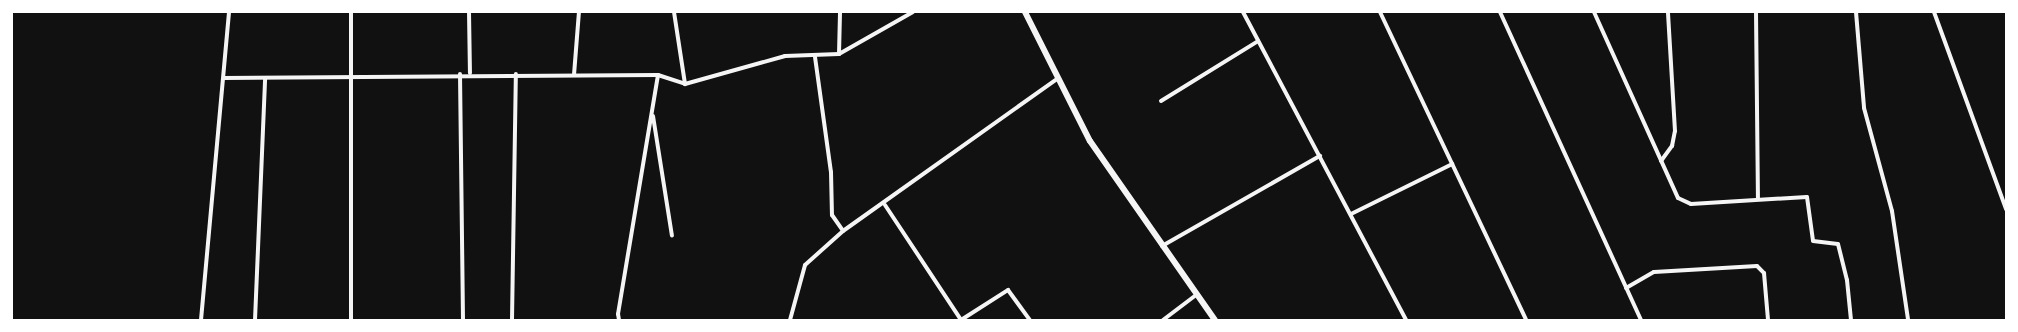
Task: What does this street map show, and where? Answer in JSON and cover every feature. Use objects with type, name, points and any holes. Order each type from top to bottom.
[{"type":"main road","points":[[1025,12],[1090,141],[1196,295],[1215,320]]},
{"type":"street","points":[[201,320],[229,12]]},
{"type":"street","points":[[351,12],[351,320]]},
{"type":"street","points":[[469,12],[470,73]]},
{"type":"street","points":[[574,75],[579,12]]},
{"type":"street","points":[[674,12],[685,84]]},
{"type":"street","points":[[839,54],[840,12]]},
{"type":"street","points":[[224,78],[351,77],[470,73],[658,75],[685,84],[785,56],[815,57],[839,54],[913,12]]},
{"type":"street","points":[[1243,12],[1406,320]]},
{"type":"street","points":[[1380,12],[1526,320]]},
{"type":"street","points":[[1500,12],[1641,320]]},
{"type":"street","points":[[1594,12],[1678,198],[1685,204],[1807,197],[1814,241],[1838,244],[1847,280],[1851,320]]},
{"type":"street","points":[[1661,161],[1672,146],[1675,131],[1668,12]]},
{"type":"street","points":[[1756,12],[1758,199]]},
{"type":"street","points":[[1856,12],[1864,108],[1892,211],[1908,320]]},
{"type":"street","points":[[1934,12],[2006,209]]},
{"type":"street","points":[[1162,102],[1258,41]]},
{"type":"street","points":[[815,57],[831,172],[832,215],[843,232]]},
{"type":"street","points":[[460,74],[463,320]]},
{"type":"street","points":[[512,320],[516,74]]},
{"type":"street","points":[[620,320],[658,75]]},
{"type":"street","points":[[255,320],[265,78]]},
{"type":"street","points":[[790,320],[805,265],[843,232],[885,205],[1058,78]]},
{"type":"street","points":[[652,111],[672,236]]},
{"type":"street","points":[[1162,246],[1320,156]]},
{"type":"street","points":[[1351,214],[1452,164]]},
{"type":"street","points":[[885,205],[961,320],[1008,290],[1030,320]]},
{"type":"street","points":[[1626,288],[1654,272],[1757,266],[1764,273],[1768,320]]},
{"type":"street","points":[[1163,320],[1196,295]]}]
